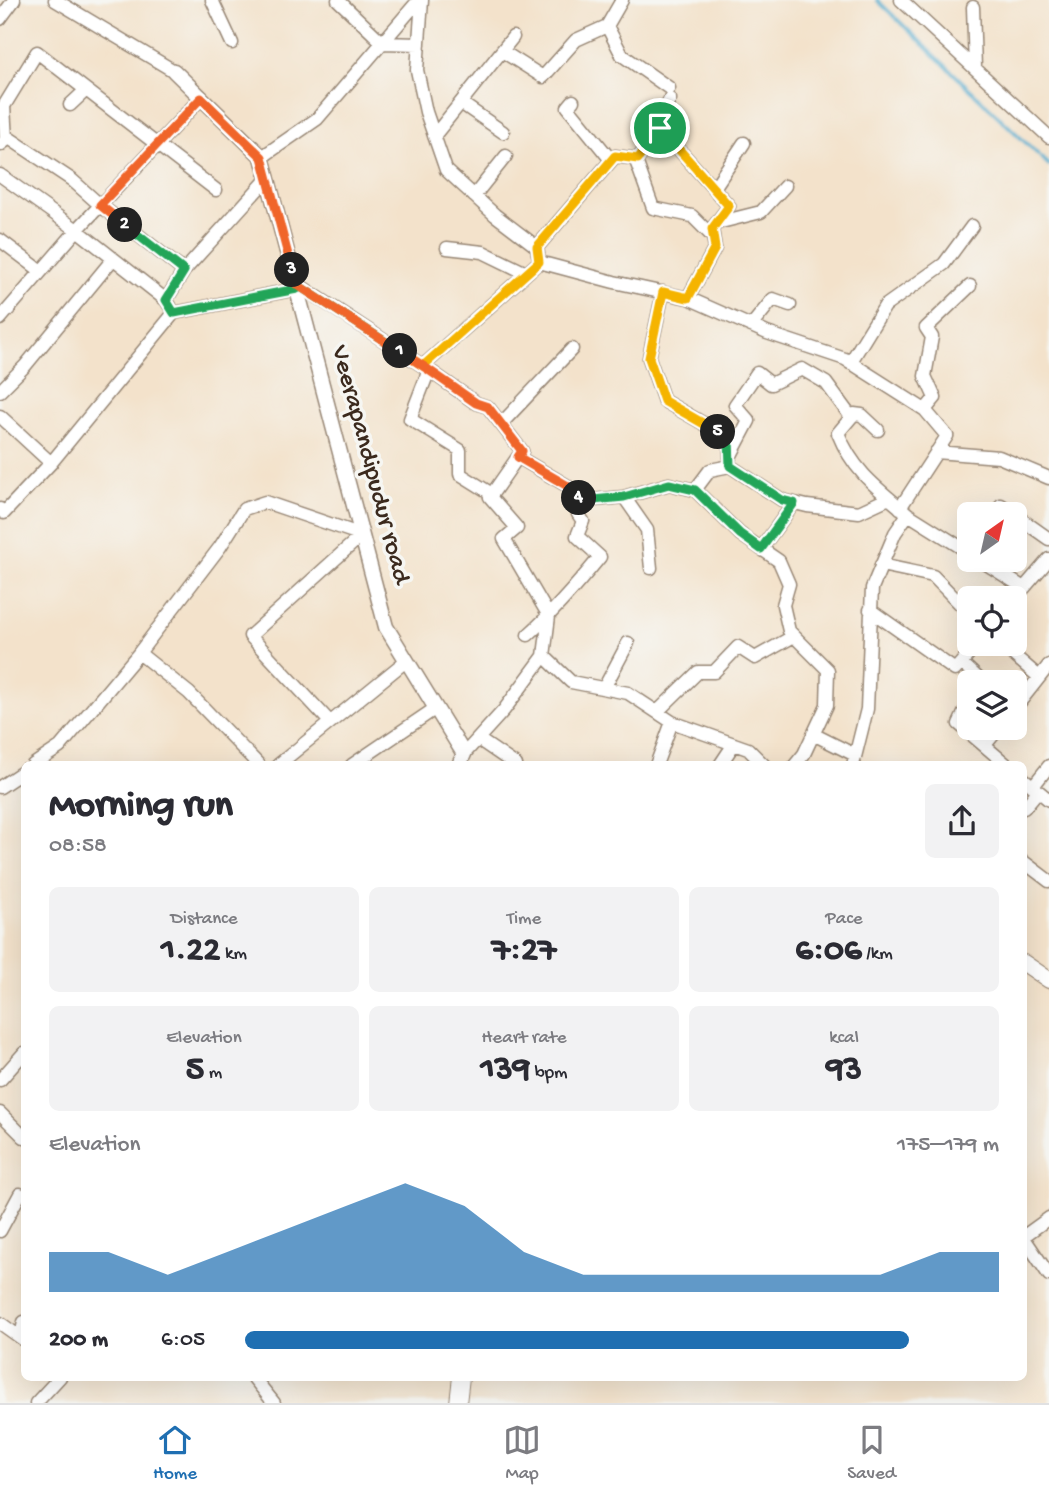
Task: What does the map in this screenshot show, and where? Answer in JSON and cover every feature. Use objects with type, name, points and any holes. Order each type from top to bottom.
[{"type":"main road","points":[[1027,964],[1046,973]]},
{"type":"main road","points":[[458,1403],[461,1381]]},
{"type":"street","points":[[0,19],[14,0]]},
{"type":"street","points":[[55,0],[174,71],[262,157],[317,119],[421,0]]},
{"type":"street","points":[[212,0],[232,43]]},
{"type":"street","points":[[338,0],[383,43],[419,44]]},
{"type":"street","points":[[421,0],[417,70],[426,112],[446,170],[537,247],[539,262]]},
{"type":"street","points":[[502,51],[543,77],[576,40],[607,26],[622,0]]},
{"type":"street","points":[[901,0],[1049,136]]},
{"type":"street","points":[[973,7],[975,68]]},
{"type":"street","points":[[537,247],[615,156],[638,159],[660,128],[669,93],[622,55],[607,26]]},
{"type":"street","points":[[435,136],[513,37]]},
{"type":"street","points":[[3,142],[4,106],[37,51],[216,190]]},
{"type":"street","points":[[70,105],[86,89]]},
{"type":"street","points":[[0,319],[77,230],[201,98]]},
{"type":"street","points":[[573,101],[568,107],[611,160]]},
{"type":"street","points":[[461,103],[503,132]]},
{"type":"street","points":[[660,128],[729,206],[712,229],[715,248],[688,298]]},
{"type":"street","points":[[3,142],[9,138],[72,180],[184,271]]},
{"type":"street","points":[[714,188],[744,143]]},
{"type":"street","points":[[474,196],[506,156]]},
{"type":"street","name":"Veerapandipudur road","points":[[262,157],[386,627],[436,708],[461,759]]},
{"type":"street","points":[[635,158],[653,208],[692,216],[713,237]]},
{"type":"street","points":[[0,175],[77,230],[166,300],[174,313]]},
{"type":"street","points":[[166,300],[184,271],[268,178]]},
{"type":"street","points":[[717,223],[761,212],[785,186]]},
{"type":"street","points":[[850,363],[885,306],[944,264],[972,226]]},
{"type":"street","points":[[0,240],[41,271]]},
{"type":"street","points":[[447,248],[483,252],[526,273]]},
{"type":"street","points":[[0,391],[26,366],[113,259]]},
{"type":"street","points":[[492,494],[460,474],[460,450],[410,419],[426,368],[539,262]]},
{"type":"street","points":[[539,262],[688,298],[751,326],[850,363],[925,410],[947,436],[904,511],[872,588],[867,709],[854,760],[813,734]]},
{"type":"street","points":[[1,513],[51,463],[174,313],[296,286],[476,403],[488,407],[522,451],[490,497],[517,528],[504,539],[550,616],[544,656],[461,759]]},
{"type":"street","points":[[925,410],[935,398],[925,376],[932,337],[926,328],[970,286]]},
{"type":"street","points":[[663,292],[649,358],[664,401],[729,438],[730,462]]},
{"type":"street","points":[[751,326],[773,299],[790,305]]},
{"type":"street","points":[[501,424],[572,349]]},
{"type":"street","points":[[695,490],[709,470],[730,462],[749,421],[735,405],[757,373],[771,384],[802,369],[826,383],[851,417]]},
{"type":"street","points":[[878,430],[862,415],[854,414],[838,433],[846,454],[859,471],[904,511],[957,545]]},
{"type":"street","points":[[0,416],[51,463]]},
{"type":"street","points":[[936,452],[999,457],[1049,478]]},
{"type":"street","points":[[518,457],[566,485],[583,501],[624,497],[669,484],[695,490],[740,534],[779,561],[789,584],[783,605],[789,631],[828,670],[827,705],[798,761]]},
{"type":"street","points":[[730,462],[782,500],[794,503],[859,512],[889,498]]},
{"type":"street","points":[[624,497],[647,530],[651,568]]},
{"type":"street","points":[[528,635],[550,616],[600,557],[577,536],[583,521],[578,514],[583,501]]},
{"type":"street","points":[[50,761],[139,653],[220,547],[244,509],[265,502],[362,535],[250,636],[330,722]]},
{"type":"street","points":[[761,549],[794,503]]},
{"type":"street","points":[[1027,523],[1049,539]]},
{"type":"street","points":[[1026,586],[1049,559]]},
{"type":"street","points":[[881,565],[933,576],[957,601]]},
{"type":"street","points":[[999,572],[1021,586]]},
{"type":"street","points":[[870,610],[956,670],[968,656]]},
{"type":"street","points":[[657,712],[698,672],[714,672],[738,647],[755,658],[794,636]]},
{"type":"street","points":[[604,688],[628,643]]},
{"type":"street","points":[[139,653],[189,693],[255,761]]},
{"type":"street","points":[[544,656],[571,682],[628,693],[672,722],[748,749],[760,761]]},
{"type":"street","points":[[1015,656],[1039,677]]},
{"type":"street","points":[[283,761],[407,660]]},
{"type":"street","points":[[962,663],[969,670]]},
{"type":"street","points":[[1027,692],[1049,665]]},
{"type":"street","points":[[358,761],[436,708]]},
{"type":"street","points":[[657,761],[672,722]]},
{"type":"street","points":[[478,739],[510,761]]},
{"type":"street","points":[[978,740],[1002,761]]},
{"type":"street","points":[[985,746],[990,740]]},
{"type":"street","points":[[723,761],[734,744]]},
{"type":"street","points":[[1049,766],[1032,785],[1049,800]]},
{"type":"street","points":[[0,787],[21,773]]},
{"type":"street","points":[[1027,864],[1049,881]]},
{"type":"street","points":[[0,1080],[21,1056]]},
{"type":"street","points":[[0,1114],[21,1134]]},
{"type":"street","points":[[0,1231],[20,1194]]},
{"type":"street","points":[[1027,1235],[1049,1218]]},
{"type":"street","points":[[1027,1242],[1049,1275]]},
{"type":"street","points":[[0,1323],[21,1337]]},
{"type":"street","points":[[36,1403],[56,1381]]},
{"type":"street","points":[[256,1381],[274,1403]]},
{"type":"waterway","points":[[877,0],[1049,165]]},
{"type":"route","points":[[660,128],[638,159],[615,156],[537,247],[539,262],[423,366],[296,284],[297,289],[174,313],[166,300],[184,271],[100,205],[201,98],[262,157],[296,284],[476,403],[488,407],[522,451],[518,457],[566,485],[583,501],[624,497],[669,484],[695,490],[740,534],[761,549],[794,503],[782,500],[730,466],[729,438],[664,401],[649,358],[663,292],[688,298],[715,248],[712,229],[729,206],[660,128]]}]
